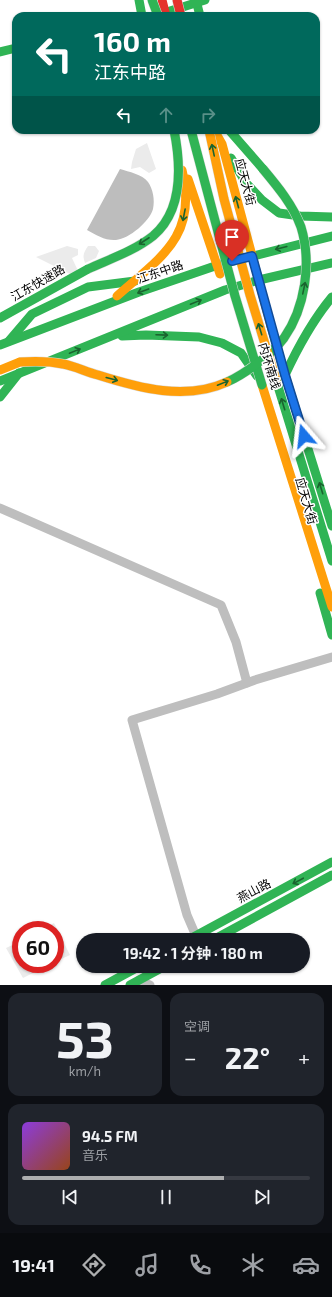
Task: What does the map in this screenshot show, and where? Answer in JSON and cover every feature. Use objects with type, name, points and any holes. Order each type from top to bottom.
[{"type":"main road","points":[[139,0],[141,12]]},
{"type":"main road","points":[[152,0],[161,12]]},
{"type":"main road","points":[[162,0],[163,12]]},
{"type":"main road","points":[[164,12],[170,0]]},
{"type":"main road","points":[[177,0],[180,12]]},
{"type":"main road","points":[[171,12],[199,1],[200,12]]},
{"type":"main road","points":[[0,52],[12,49]]},
{"type":"main road","points":[[105,306],[161,257],[177,238],[185,215],[186,187],[173,134]]},
{"type":"main road","name":"江东快速路","points":[[0,318],[88,268],[141,244],[155,234],[172,210],[179,180],[173,134]]},
{"type":"main road","points":[[174,134],[225,290],[241,304]]},
{"type":"main road","name":"内环南线","points":[[192,134],[235,296],[332,607]]},
{"type":"main road","name":"应天大街","points":[[198,134],[239,286],[241,304],[258,378],[332,635]]},
{"type":"main road","name":"内环南线","points":[[210,134],[224,199],[250,296],[332,561]]},
{"type":"main road","name":"应天大街","points":[[216,134],[222,144]]},
{"type":"main road","name":"应天大街","points":[[221,134],[222,144],[285,375],[332,526]]},
{"type":"main road","points":[[0,370],[20,362],[39,360],[68,365],[96,375],[138,386],[157,390],[186,392],[202,390],[235,378],[275,349],[289,330],[302,298],[307,260],[303,232],[294,209],[280,188],[233,134]]},
{"type":"main road","points":[[222,144],[246,183],[262,200],[279,213],[300,216],[332,217]]},
{"type":"main road","name":"江东中路","points":[[4,344],[218,265],[332,236]]},
{"type":"main road","points":[[0,381],[225,290],[259,280],[332,263]]},
{"type":"main road","points":[[4,344],[32,314],[88,287],[135,281]]},
{"type":"main road","points":[[285,375],[309,327],[332,297]]},
{"type":"main road","points":[[109,337],[146,335],[199,337],[222,343],[241,353],[258,378]]},
{"type":"main road","points":[[0,397],[19,373]]},
{"type":"main road","name":"燕山路","points":[[201,933],[332,862]]},
{"type":"main road","name":"燕山路","points":[[226,933],[332,876]]},
{"type":"main road","points":[[105,985],[127,973]]},
{"type":"main road","points":[[130,985],[152,973]]},
{"type":"street","points":[[0,508],[221,605],[236,642],[247,683]]},
{"type":"street","points":[[191,933],[132,720],[332,657]]},
{"type":"street","points":[[139,980],[150,985]]},
{"type":"shaded area","points":[[147,143],[156,169],[149,173],[140,167],[131,169],[136,149]]},
{"type":"shaded area","points":[[120,169],[139,175],[148,182],[154,198],[154,206],[148,219],[133,233],[121,239],[109,240],[87,230]]},
{"type":"shaded area","points":[[67,246],[78,249],[78,255],[72,258],[79,273],[76,277],[36,257]]},
{"type":"shaded area","points":[[88,246],[95,246],[99,251],[96,258],[85,263],[84,254]]},
{"type":"shaded area","points":[[64,943],[70,955],[64,958]]},
{"type":"shaded area","points":[[12,945],[12,959],[6,948]]},
{"type":"shaded area","points":[[20,973],[33,973],[23,978]]},
{"type":"traffic: fast","points":[[139,0],[141,12]]},
{"type":"traffic: fast","points":[[152,0],[156,12]]},
{"type":"traffic: fast","points":[[196,0],[199,12]]},
{"type":"traffic: fast","points":[[170,11],[205,0]]},
{"type":"traffic: fast","points":[[0,52],[12,49]]},
{"type":"traffic: fast","points":[[88,269],[138,246],[153,236],[163,225],[170,213],[178,186],[179,172],[175,134]]},
{"type":"traffic: fast","points":[[192,134],[235,296],[262,385]]},
{"type":"traffic: fast","points":[[232,134],[263,169]]},
{"type":"traffic: fast","points":[[231,158],[246,183],[262,200],[279,213],[300,216],[332,217]]},
{"type":"traffic: fast","points":[[227,382],[258,363],[279,344],[291,326],[302,299],[306,270],[306,255],[301,227],[298,219],[280,189],[263,169]]},
{"type":"traffic: fast","points":[[0,345],[139,292],[218,265],[332,236]]},
{"type":"traffic: fast","points":[[0,381],[225,290],[259,280],[332,263]]},
{"type":"traffic: fast","points":[[0,318],[88,269]]},
{"type":"traffic: fast","points":[[9,341],[32,314],[88,287],[135,281]]},
{"type":"traffic: fast","points":[[285,375],[306,334],[332,297]]},
{"type":"traffic: fast","points":[[271,326],[332,526]]},
{"type":"traffic: fast","points":[[122,336],[146,335],[199,337],[222,343],[241,353],[257,376]]},
{"type":"traffic: fast","points":[[0,397],[19,373]]},
{"type":"traffic: fast","points":[[276,380],[332,561]]},
{"type":"traffic: fast","points":[[320,593],[332,635]]},
{"type":"traffic: fast","points":[[201,933],[332,862]]},
{"type":"traffic: fast","points":[[226,933],[332,875]]},
{"type":"traffic: fast","points":[[105,985],[127,973]]},
{"type":"traffic: fast","points":[[130,985],[152,973]]},
{"type":"traffic: slow","points":[[210,134],[224,199],[250,295],[276,380]]},
{"type":"traffic: slow","points":[[216,134],[222,144],[271,326]]},
{"type":"traffic: slow","points":[[117,296],[161,256],[172,243],[180,229],[185,212],[186,193],[182,170]]},
{"type":"traffic: slow","points":[[188,179],[220,274]]},
{"type":"traffic: slow","points":[[0,370],[20,362]]},
{"type":"traffic: slow","points":[[20,362],[52,362],[63,364],[146,388],[179,392],[211,388],[227,382]]},
{"type":"traffic: slow","points":[[262,385],[332,607]]},
{"type":"traffic: jam","points":[[162,0],[165,12]]},
{"type":"traffic: jam","points":[[177,0],[180,12]]},
{"type":"route","points":[[232,261],[252,256],[285,375],[304,436]]}]
